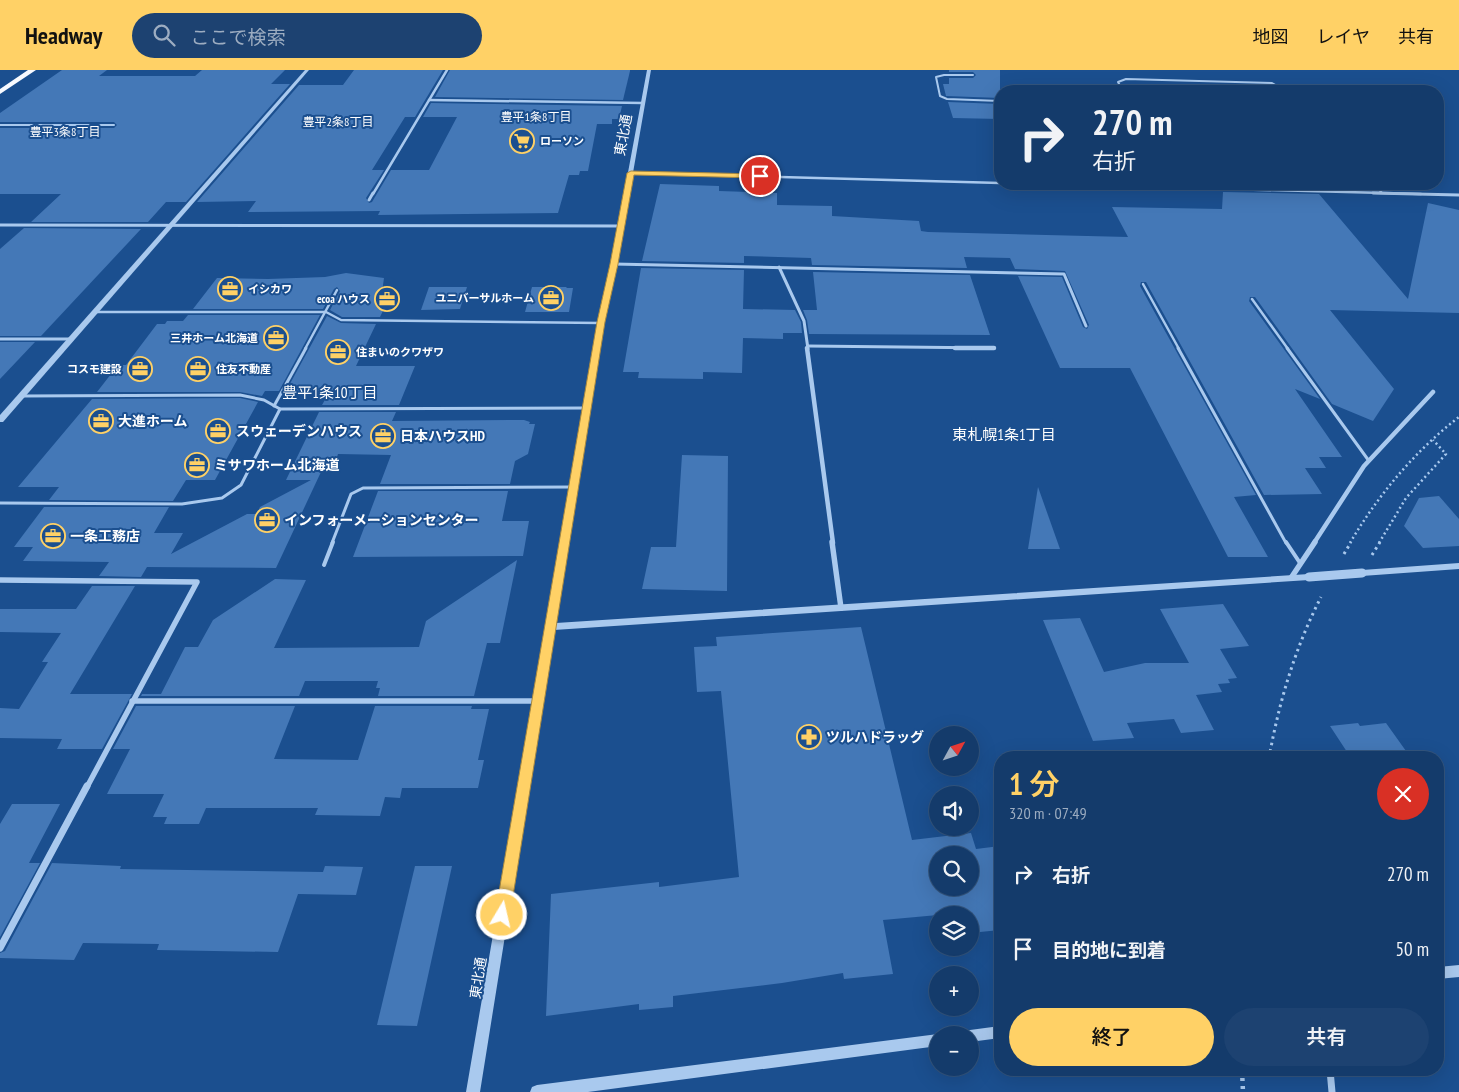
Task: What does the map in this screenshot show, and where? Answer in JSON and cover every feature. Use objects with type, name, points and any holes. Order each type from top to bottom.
[{"type":"highway","points":[[0,92],[33,70]]},
{"type":"street","points":[[0,420],[307,70]]},
{"type":"street","points":[[369,200],[447,70]]},
{"type":"street","name":"東北通","points":[[473,1092],[601,322],[614,264],[649,70]]},
{"type":"street","points":[[429,100],[643,103]]},
{"type":"street","points":[[631,173],[994,183]]},
{"type":"street","points":[[1276,190],[1459,195]]},
{"type":"street","points":[[0,225],[621,226]]},
{"type":"street","points":[[614,264],[1064,274],[1086,326]]},
{"type":"street","points":[[779,267],[804,321],[841,608]]},
{"type":"street","points":[[0,339],[71,339]]},
{"type":"street","points":[[808,346],[994,348]]},
{"type":"street","points":[[1291,578],[1364,466],[1433,392]]},
{"type":"street","points":[[551,627],[1459,566]]},
{"type":"street","points":[[0,580],[197,582],[0,948]]},
{"type":"street","points":[[132,701],[538,701]]},
{"type":"street","points":[[1444,972],[1459,971]]},
{"type":"street","points":[[979,1035],[994,1033]]},
{"type":"street","points":[[537,1092],[929,1041]]},
{"type":"street","points":[[1331,1076],[1332,1092]]},
{"type":"lane","points":[[964,70],[973,75],[944,75],[936,77],[940,96],[947,99],[994,101]]},
{"type":"lane","points":[[1120,85],[1118,82],[1126,79],[1272,83],[1276,85]]},
{"type":"lane","points":[[0,125],[114,125]]},
{"type":"lane","points":[[1379,190],[1382,193]]},
{"type":"lane","points":[[1143,284],[1285,541],[1300,563]]},
{"type":"lane","points":[[274,406],[337,290]]},
{"type":"lane","points":[[1252,299],[1369,461]]},
{"type":"lane","points":[[95,312],[326,312],[341,320],[601,322]]},
{"type":"lane","points":[[21,396],[240,395],[264,400],[280,409],[587,408]]},
{"type":"lane","points":[[0,503],[182,504],[222,498],[241,485],[280,409]]},
{"type":"lane","points":[[324,565],[351,494],[356,490],[363,488],[573,487]]},
{"type":"path","points":[[1371,555],[1406,498],[1446,454],[1433,440]]},
{"type":"path","points":[[1242,1076],[1243,1092]]},
{"type":"building","points":[[62,70],[107,70],[99,76],[195,76],[202,70],[285,70],[271,84],[290,84],[186,202],[166,202],[148,222],[31,222],[61,194],[0,194],[0,128],[114,128],[117,125],[114,122],[0,122],[0,113]]},
{"type":"building","points":[[354,70],[443,70],[415,117],[405,117],[372,170],[384,170],[366,198],[369,203],[372,202],[391,170],[429,170],[457,117],[423,117],[431,103],[622,106],[619,119],[612,119],[612,124],[597,124],[588,171],[580,171],[579,175],[569,175],[558,213],[378,215],[380,211],[248,212],[256,201],[197,202],[299,85],[343,85]]},
{"type":"building","points":[[450,70],[630,71],[623,100],[435,97]]},
{"type":"building","points":[[949,70],[1000,70],[1000,85],[994,85],[994,98],[946,96],[943,84],[949,84],[949,78],[973,78],[976,75],[973,72],[949,72]]},
{"type":"building","points":[[948,102],[994,104],[994,119],[953,118]]},
{"type":"building","points":[[660,184],[719,186],[719,191],[777,193],[777,205],[832,206],[832,216],[919,221],[921,231],[928,232],[1128,237],[1112,207],[1222,209],[1223,192],[1319,194],[1408,299],[1428,203],[1459,210],[1459,313],[1330,310],[1394,389],[1373,421],[1332,404],[1255,297],[1250,297],[1249,301],[1320,399],[1295,389],[1342,457],[1319,457],[1326,468],[1305,468],[1322,494],[1264,495],[1146,282],[1141,282],[1140,286],[1256,495],[1234,497],[1268,557],[1228,557],[1130,368],[1060,368],[1018,276],[1062,277],[1083,327],[1087,329],[1089,325],[1065,271],[1015,269],[1010,258],[964,257],[967,268],[812,265],[811,258],[744,256],[744,263],[642,261]]},
{"type":"building","points":[[24,228],[141,229],[41,336],[0,336],[0,249]]},
{"type":"building","points":[[641,268],[744,270],[743,309],[795,310],[801,322],[802,333],[783,333],[783,339],[743,338],[742,373],[703,372],[703,379],[638,378],[639,372],[623,372]]},
{"type":"building","points":[[813,272],[970,275],[990,335],[809,334],[803,310],[817,310]]},
{"type":"building","points":[[346,273],[384,278],[382,292],[392,292],[380,317],[342,317],[330,310],[340,291],[337,287],[323,309],[193,309],[217,278],[325,277]]},
{"type":"building","points":[[429,287],[467,287],[460,309],[421,310]]},
{"type":"building","name":"ユニバーサルホーム","points":[[532,287],[573,288],[569,312],[525,312]]},
{"type":"building","points":[[188,315],[320,315],[279,391],[265,391],[262,396],[240,392],[97,392],[118,365],[126,365],[157,324],[165,324],[167,321],[183,321]]},
{"type":"building","points":[[327,316],[341,323],[376,324],[356,366],[415,366],[399,405],[322,405],[330,391],[286,391]]},
{"type":"building","points":[[0,342],[35,342],[0,379]]},
{"type":"building","points":[[240,398],[258,402],[215,480],[186,480],[173,501],[49,500],[59,487],[18,487],[92,399]]},
{"type":"building","points":[[319,412],[396,412],[392,421],[524,420],[530,422],[529,424],[535,424],[528,454],[515,461],[510,484],[380,484],[391,455],[338,454],[337,457],[328,457],[276,568],[147,567],[141,577],[99,576],[109,562],[23,561],[33,547],[14,547],[44,507],[169,507],[154,533],[183,533],[171,554],[247,514],[257,514],[260,507],[311,480],[286,480]]},
{"type":"building","points":[[682,455],[728,456],[727,591],[642,589],[651,547],[676,547]]},
{"type":"building","points":[[1038,487],[1060,549],[1028,549]]},
{"type":"building","points":[[378,491],[508,491],[502,521],[529,521],[523,556],[353,557]]},
{"type":"building","points":[[1439,496],[1459,519],[1459,546],[1423,548],[1404,526],[1419,498]]},
{"type":"building","points":[[517,560],[500,643],[487,643],[474,696],[378,696],[380,688],[376,688],[378,681],[305,681],[299,696],[141,696],[142,694],[161,694],[185,647],[198,647],[213,620],[275,579],[306,580],[274,648],[419,647],[426,621]]},
{"type":"building","points":[[92,586],[135,586],[70,694],[132,694],[102,749],[57,749],[62,739],[0,738],[0,708],[19,709],[48,662],[42,662],[61,633],[0,632],[0,609],[76,609]]},
{"type":"building","points":[[1223,604],[1249,646],[1220,649],[1237,678],[1228,679],[1230,683],[1218,684],[1222,692],[1196,695],[1214,730],[1181,733],[1174,719],[1127,723],[1134,738],[1093,741],[1043,620],[1080,618],[1104,672],[1145,663],[1189,663],[1160,609]]},
{"type":"building","points":[[861,627],[912,840],[946,836],[972,836],[975,846],[929,846],[929,896],[979,896],[979,849],[994,847],[994,931],[979,932],[979,906],[929,906],[929,916],[883,920],[893,974],[844,979],[843,973],[782,983],[673,996],[673,1007],[639,1010],[639,1004],[546,1016],[551,894],[659,882],[659,887],[739,877],[721,691],[697,692],[694,647],[717,646],[716,637]]},
{"type":"building","points":[[136,706],[295,706],[274,759],[358,760],[375,706],[472,706],[471,709],[489,709],[478,760],[484,760],[478,788],[402,788],[400,798],[385,797],[380,816],[315,815],[318,808],[206,808],[199,824],[164,824],[167,817],[153,817],[164,794],[107,794],[130,749],[113,749]]},
{"type":"building","points":[[1358,723],[1360,726],[1386,723],[1406,751],[1346,751],[1330,726]]},
{"type":"building","points":[[12,804],[60,804],[29,863],[40,863],[0,937],[0,824]]},
{"type":"building","points":[[52,863],[121,866],[120,869],[323,872],[325,866],[363,867],[356,895],[298,894],[278,952],[157,950],[159,944],[83,943],[74,960],[0,958],[0,953],[5,951]]},
{"type":"building","points":[[415,866],[452,866],[417,1026],[377,1025]]},
{"type":"place","name":"ローソン","points":[[522,141]]},
{"type":"place","name":"イシカワ","points":[[230,289]]},
{"type":"place","name":"ユニバーサルホーム","points":[[551,298]]},
{"type":"place","name":"ecoa ハウス","points":[[387,299]]},
{"type":"place","name":"三井ホーム北海道","points":[[276,338]]},
{"type":"place","name":"住まいのクワザワ","points":[[338,352]]},
{"type":"place","name":"コスモ建設","points":[[140,369]]},
{"type":"place","name":"住友不動産","points":[[198,369]]},
{"type":"place","name":"大進ホーム","points":[[101,421]]},
{"type":"place","name":"スウェーデンハウス","points":[[218,431]]},
{"type":"place","name":"日本ハウスHD","points":[[383,436]]},
{"type":"place","name":"ミサワホーム北海道","points":[[197,465]]},
{"type":"place","name":"インフォーメーションセンター","points":[[267,520]]},
{"type":"place","name":"一条工務店","points":[[53,536]]},
{"type":"place","name":"ツルハドラッグ","points":[[809,737]]},
{"type":"district","name":"豊平1条8丁目","points":[[536,117]]},
{"type":"district","name":"豊平2条8丁目","points":[[338,122]]},
{"type":"district","name":"豊平3条8丁目","points":[[65,132]]},
{"type":"district","name":"豊平1条10丁目","points":[[330,393]]},
{"type":"district","name":"東札幌1条1丁目","points":[[1004,435]]},
{"type":"route","points":[[502,915],[601,322],[631,173],[760,176]]}]
